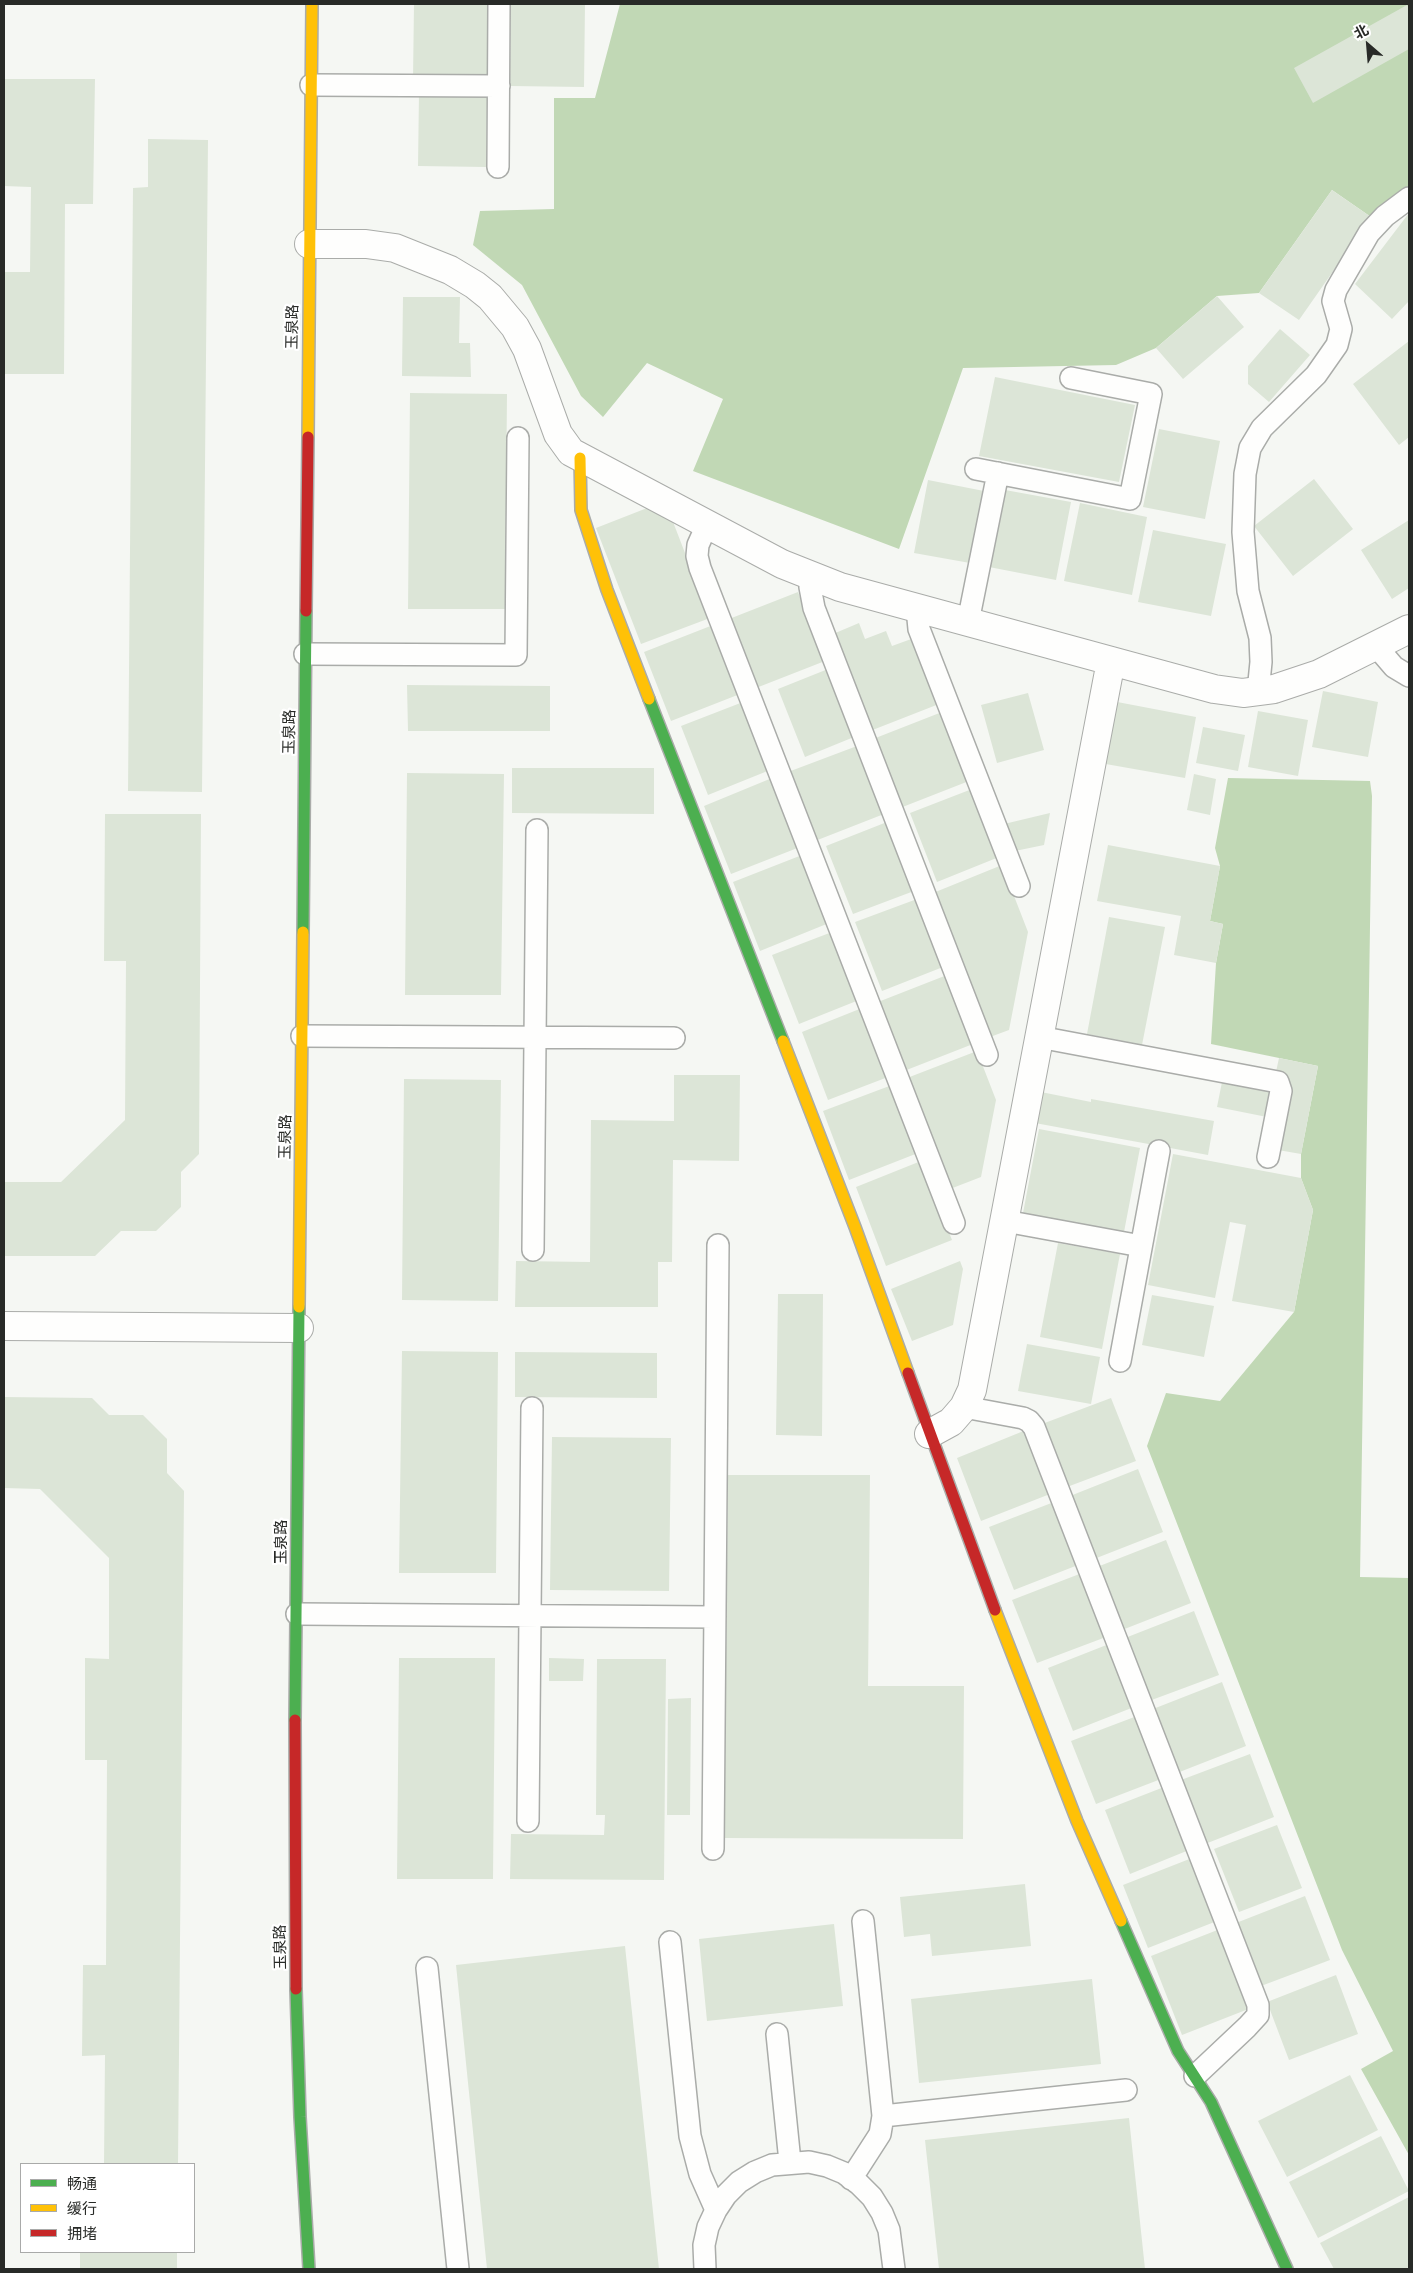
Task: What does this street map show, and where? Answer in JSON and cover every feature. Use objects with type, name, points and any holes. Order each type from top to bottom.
[{"type":"street","name":"玉泉路","points":[[309,2269],[300,2117],[295,1937],[312,4]]},
{"type":"street","points":[[309,244],[366,244],[395,248],[450,270],[490,297],[515,327],[527,349],[558,434],[564,444],[580,458],[811,577],[840,587],[1214,689],[1243,693],[1258,692],[1319,674],[1409,630]]},
{"type":"street","points":[[580,458],[581,510],[599,567],[852,1217],[963,1528],[1077,1821],[1178,2052],[1211,2102],[1287,2269]]},
{"type":"street","points":[[929,1434],[952,1422],[964,1407],[972,1390],[1112,661]]},
{"type":"street","points":[[4,1326],[299,1328]]},
{"type":"lane","points":[[498,167],[499,4]]},
{"type":"lane","points":[[311,85],[499,86]]},
{"type":"lane","points":[[1258,692],[1261,662],[1260,638],[1248,591],[1243,532],[1245,474],[1250,448],[1259,432],[1316,375],[1336,345],[1341,329],[1333,302],[1336,290],[1369,233],[1385,216],[1409,198]]},
{"type":"lane","points":[[976,469],[1130,499],[1151,394],[1071,378]]},
{"type":"lane","points":[[305,654],[516,655],[518,438]]},
{"type":"lane","points":[[968,622],[998,473]]},
{"type":"lane","points":[[708,525],[698,545],[700,568],[954,1223]]},
{"type":"lane","points":[[811,577],[810,587],[816,613],[987,1055]]},
{"type":"lane","points":[[916,608],[919,628],[1019,886]]},
{"type":"lane","points":[[1376,646],[1394,667],[1409,676]]},
{"type":"lane","points":[[533,1250],[537,830]]},
{"type":"lane","points":[[302,1036],[674,1038]]},
{"type":"lane","points":[[1039,1037],[1278,1082],[1281,1091],[1268,1157]]},
{"type":"lane","points":[[1120,1361],[1159,1152]]},
{"type":"lane","points":[[1004,1221],[1141,1246]]},
{"type":"lane","points":[[713,1849],[718,1245]]},
{"type":"lane","points":[[964,1407],[1023,1418],[1030,1421],[1034,1427],[1258,2005],[1258,2015],[1195,2076]]},
{"type":"lane","points":[[528,1821],[532,1408]]},
{"type":"lane","points":[[297,1614],[714,1617]]},
{"type":"lane","points":[[851,2179],[880,2134],[883,2116],[863,1921]]},
{"type":"lane","points":[[670,1942],[690,2136],[700,2174],[716,2210]]},
{"type":"lane","points":[[427,1968],[458,2269]]},
{"type":"lane","points":[[778,2034],[790,2162]]},
{"type":"lane","points":[[883,2116],[1126,2090]]},
{"type":"lane","points":[[704,2269],[704,2245],[708,2227],[716,2210],[740,2182],[755,2172],[772,2165],[790,2162],[809,2162],[827,2166],[851,2179],[872,2197],[882,2213],[888,2230],[894,2269]]},
{"type":"green space","points":[[620,4],[1409,4],[1409,202],[1371,217],[1332,190],[1259,293],[1217,296],[1156,348],[1116,365],[963,368],[899,549],[693,471],[723,399],[647,363],[603,417],[581,396],[522,285],[473,245],[480,211],[554,209],[554,98],[595,98]]},
{"type":"green space","points":[[1228,778],[1370,781],[1372,796],[1360,1577],[1409,1578],[1409,2155],[1361,2069],[1393,2051],[1342,1950],[1147,1446],[1166,1393],[1220,1401],[1294,1312],[1313,1210],[1301,1178],[1301,1154],[1318,1066],[1211,1044],[1216,963],[1223,924],[1210,921],[1220,866],[1215,848]]},
{"type":"building","points":[[414,4],[488,4],[487,79],[413,79]]},
{"type":"building","points":[[511,4],[585,4],[584,87],[510,86]]},
{"type":"building","points":[[1407,5],[1409,8],[1409,49],[1313,103],[1294,68]]},
{"type":"building","points":[[4,79],[95,79],[93,204],[65,204],[64,374],[4,374],[4,272],[30,272],[31,187],[4,186]]},
{"type":"building","points":[[419,93],[487,93],[486,167],[418,166]]},
{"type":"building","points":[[148,139],[208,140],[202,792],[128,791],[133,188],[148,187]]},
{"type":"building","points":[[1332,190],[1371,217],[1299,320],[1259,293]]},
{"type":"building","points":[[1409,213],[1409,301],[1392,319],[1355,284]]},
{"type":"building","points":[[1217,296],[1244,327],[1183,379],[1156,348]]},
{"type":"building","points":[[403,297],[460,297],[459,343],[470,343],[471,377],[402,376]]},
{"type":"building","points":[[1280,329],[1310,355],[1269,402],[1248,384],[1248,366]]},
{"type":"building","points":[[1409,341],[1409,437],[1399,445],[1353,384]]},
{"type":"building","points":[[995,377],[1135,405],[1119,482],[979,456]]},
{"type":"building","points":[[410,393],[507,394],[505,609],[408,609]]},
{"type":"building","points":[[1159,429],[1220,441],[1205,519],[1143,507]]},
{"type":"building","points":[[1314,479],[1353,529],[1293,576],[1254,526]]},
{"type":"building","points":[[928,480],[984,491],[970,563],[914,553]]},
{"type":"building","points":[[1005,490],[1071,502],[1056,580],[989,567]]},
{"type":"building","points":[[665,501],[710,618],[641,644],[596,528]]},
{"type":"building","points":[[1080,503],[1147,517],[1132,595],[1064,581]]},
{"type":"building","points":[[1409,520],[1409,588],[1392,599],[1361,550]]},
{"type":"building","points":[[1153,530],[1226,544],[1211,616],[1138,602]]},
{"type":"building","points":[[798,592],[825,661],[756,688],[729,619]]},
{"type":"building","points":[[859,623],[865,639],[886,631],[892,646],[914,638],[939,704],[870,731],[833,634]]},
{"type":"building","points":[[713,625],[740,694],[671,721],[644,652]]},
{"type":"building","points":[[828,669],[854,737],[805,757],[778,689]]},
{"type":"building","points":[[407,685],[550,686],[550,731],[408,731]]},
{"type":"building","points":[[1323,691],[1378,702],[1368,757],[1312,747]]},
{"type":"building","points":[[1028,693],[1044,750],[997,763],[981,705]]},
{"type":"building","points":[[1112,701],[1196,717],[1185,778],[1100,763]]},
{"type":"building","points":[[743,702],[770,770],[708,795],[681,726]]},
{"type":"building","points":[[1258,711],[1308,720],[1298,776],[1248,767]]},
{"type":"building","points":[[942,712],[969,781],[900,808],[873,739]]},
{"type":"building","points":[[1203,727],[1245,735],[1238,771],[1196,763]]},
{"type":"building","points":[[857,746],[884,814],[815,841],[788,772]]},
{"type":"building","points":[[512,768],[654,768],[654,814],[512,813]]},
{"type":"building","points":[[407,773],[504,774],[501,995],[405,995]]},
{"type":"building","points":[[1194,774],[1216,779],[1210,815],[1187,810]]},
{"type":"building","points":[[772,778],[800,847],[731,874],[704,806]]},
{"type":"building","points":[[972,789],[999,857],[937,882],[910,813]]},
{"type":"building","points":[[1050,813],[1044,845],[1015,851],[1004,824]]},
{"type":"building","points":[[105,814],[201,814],[199,1154],[181,1172],[181,1207],[156,1231],[121,1231],[95,1256],[4,1256],[4,1182],[61,1182],[125,1120],[126,961],[104,961]]},
{"type":"building","points":[[887,822],[914,891],[853,914],[826,846]]},
{"type":"building","points":[[1108,845],[1220,866],[1210,921],[1223,924],[1216,963],[1174,955],[1181,916],[1097,901]]},
{"type":"building","points":[[802,855],[829,923],[760,951],[733,882]]},
{"type":"building","points":[[1002,865],[1028,932],[1009,1030],[990,1037],[933,893]]},
{"type":"building","points":[[917,899],[943,967],[882,991],[855,922]]},
{"type":"building","points":[[1109,917],[1165,927],[1142,1045],[1087,1034]]},
{"type":"building","points":[[832,932],[859,1000],[799,1024],[772,955]]},
{"type":"building","points":[[947,975],[973,1044],[904,1071],[878,1002]]},
{"type":"building","points":[[862,1008],[888,1077],[828,1100],[802,1032]]},
{"type":"building","points":[[977,1051],[996,1100],[981,1177],[950,1189],[907,1078]]},
{"type":"building","points":[[1279,1058],[1318,1066],[1301,1154],[1278,1150],[1291,1084],[1274,1081]]},
{"type":"building","points":[[674,1075],[740,1075],[739,1161],[673,1160],[672,1262],[658,1262],[658,1307],[515,1307],[516,1261],[590,1262],[591,1120],[674,1121]]},
{"type":"building","points":[[404,1079],[501,1080],[498,1301],[402,1300]]},
{"type":"building","points":[[1222,1082],[1272,1092],[1267,1117],[1217,1107]]},
{"type":"building","points":[[892,1085],[918,1153],[849,1180],[823,1111]]},
{"type":"building","points":[[1041,1092],[1091,1102],[1091,1099],[1214,1121],[1208,1155],[1035,1123]]},
{"type":"building","points":[[1039,1129],[1140,1148],[1124,1232],[1023,1213]]},
{"type":"building","points":[[1173,1154],[1301,1178],[1313,1210],[1294,1312],[1232,1301],[1246,1225],[1230,1222],[1215,1298],[1148,1285]]},
{"type":"building","points":[[921,1161],[952,1240],[886,1266],[856,1187]]},
{"type":"building","points":[[1058,1243],[1120,1254],[1102,1349],[1040,1337]]},
{"type":"building","points":[[960,1261],[963,1269],[953,1325],[912,1341],[891,1289]]},
{"type":"building","points":[[778,1294],[823,1294],[822,1436],[776,1435]]},
{"type":"building","points":[[1152,1295],[1214,1306],[1204,1357],[1142,1345]]},
{"type":"building","points":[[1027,1344],[1100,1357],[1091,1404],[1018,1391]]},
{"type":"building","points":[[402,1351],[498,1352],[496,1573],[399,1573]]},
{"type":"building","points":[[515,1352],[657,1353],[657,1398],[515,1397]]},
{"type":"building","points":[[4,1397],[92,1398],[109,1415],[143,1415],[167,1439],[167,1473],[184,1491],[178,2163],[104,2163],[105,2055],[82,2056],[83,1965],[106,1965],[107,1760],[85,1760],[85,1658],[109,1659],[109,1558],[40,1489],[4,1488]]},
{"type":"building","points":[[1111,1398],[1136,1461],[1067,1487],[1042,1424]]},
{"type":"building","points":[[1026,1430],[1050,1494],[981,1521],[957,1458]]},
{"type":"building","points":[[552,1437],[671,1438],[669,1591],[550,1590]]},
{"type":"building","points":[[1138,1469],[1163,1532],[1094,1559],[1070,1496]]},
{"type":"building","points":[[728,1475],[870,1475],[868,1686],[964,1686],[963,1839],[724,1838]]},
{"type":"building","points":[[1054,1502],[1078,1565],[1014,1590],[989,1527]]},
{"type":"building","points":[[1166,1540],[1191,1603],[1122,1630],[1097,1567]]},
{"type":"building","points":[[1082,1573],[1106,1637],[1037,1663],[1012,1600]]},
{"type":"building","points":[[1194,1611],[1219,1675],[1149,1701],[1125,1638]]},
{"type":"building","points":[[1109,1644],[1134,1707],[1073,1731],[1048,1668]]},
{"type":"building","points":[[399,1658],[495,1658],[493,1879],[397,1879]]},
{"type":"building","points":[[549,1658],[584,1659],[583,1681],[549,1681]]},
{"type":"building","points":[[597,1659],[666,1659],[664,1880],[510,1879],[511,1834],[604,1835],[605,1815],[596,1815]]},
{"type":"building","points":[[1222,1682],[1246,1746],[1177,1773],[1153,1709]]},
{"type":"building","points":[[691,1698],[690,1815],[667,1815],[668,1699]]},
{"type":"building","points":[[1137,1716],[1161,1779],[1096,1804],[1071,1741]]},
{"type":"building","points":[[1250,1754],[1274,1817],[1205,1844],[1181,1780]]},
{"type":"building","points":[[1164,1787],[1189,1850],[1130,1874],[1105,1810]]},
{"type":"building","points":[[1277,1825],[1302,1888],[1239,1912],[1214,1849]]},
{"type":"building","points":[[1192,1858],[1217,1921],[1148,1948],[1123,1885]]},
{"type":"building","points":[[1025,1884],[1031,1946],[932,1956],[930,1934],[904,1937],[900,1897]]},
{"type":"building","points":[[1305,1896],[1330,1960],[1261,1986],[1236,1923]]},
{"type":"building","points":[[834,1924],[843,2006],[707,2021],[699,1939]]},
{"type":"building","points":[[1220,1929],[1251,2008],[1182,2035],[1151,1956]]},
{"type":"building","points":[[625,1946],[659,2269],[487,2269],[456,1965]]},
{"type":"building","points":[[1336,1975],[1358,2034],[1289,2060],[1267,2002]]},
{"type":"building","points":[[1092,1979],[1101,2064],[919,2083],[911,1999]]},
{"type":"building","points":[[1350,2075],[1378,2130],[1287,2177],[1258,2121]]},
{"type":"building","points":[[1129,2118],[1145,2269],[939,2269],[925,2140]]},
{"type":"building","points":[[1381,2136],[1409,2191],[1318,2238],[1289,2182]]},
{"type":"building","points":[[1409,2197],[1409,2267],[1405,2269],[1334,2269],[1320,2243]]},
{"type":"building","points":[[80,2253],[177,2253],[177,2269],[80,2269]]},
{"type":"traffic: fast","points":[[303,932],[306,611]]},
{"type":"traffic: fast","points":[[649,699],[783,1041]]},
{"type":"traffic: fast","points":[[295,1720],[299,1307]]},
{"type":"traffic: fast","points":[[1121,1921],[1178,2051],[1211,2102],[1287,2269]]},
{"type":"traffic: fast","points":[[296,1989],[300,2117],[309,2269]]},
{"type":"traffic: slow","points":[[308,437],[312,4]]},
{"type":"traffic: slow","points":[[580,458],[581,510],[607,590],[649,699]]},
{"type":"traffic: slow","points":[[299,1307],[303,932]]},
{"type":"traffic: slow","points":[[783,1041],[855,1227],[908,1373]]},
{"type":"traffic: slow","points":[[995,1610],[1077,1821],[1121,1921]]},
{"type":"traffic: jam","points":[[306,611],[308,437]]},
{"type":"traffic: jam","points":[[908,1373],[995,1610]]},
{"type":"traffic: jam","points":[[295,1720],[296,1989]]}]
